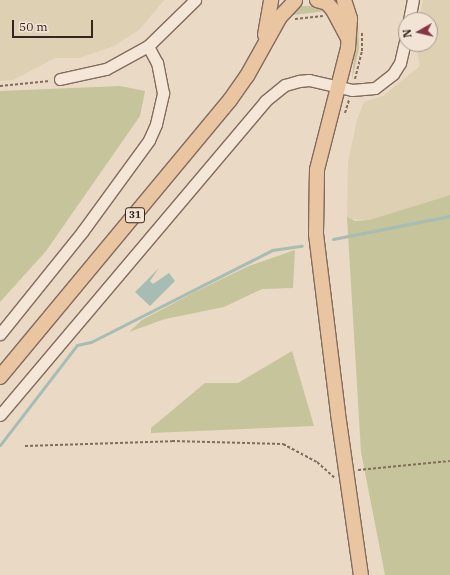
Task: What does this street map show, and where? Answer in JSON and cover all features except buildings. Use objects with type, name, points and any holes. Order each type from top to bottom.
[{"type":"main road","name":"31","points":[[263,44],[271,0]]},
{"type":"main road","name":"31","points":[[0,377],[230,100],[247,76],[263,44],[291,1],[316,0]]},
{"type":"main road","points":[[316,0],[327,3],[333,10],[348,39]]},
{"type":"main road","points":[[344,0],[350,19],[346,89],[318,170],[315,196],[318,261],[353,472],[361,575]]},
{"type":"street","points":[[60,79],[106,69],[148,46],[195,0]]},
{"type":"street","points":[[411,12],[413,0]]},
{"type":"street","points":[[0,334],[82,232],[149,140],[156,124],[163,93],[156,63],[148,46]]},
{"type":"street","points":[[0,416],[265,101],[286,85],[299,81],[309,80],[346,89],[375,88],[393,74],[400,63],[403,52]]},
{"type":"path","points":[[344,118],[346,89],[362,51],[361,25]]},
{"type":"path","points":[[0,86],[27,85],[60,79]]},
{"type":"path","points":[[25,446],[187,441],[283,444],[317,462],[333,478],[353,472],[450,461]]},
{"type":"shaded area","points":[[0,0],[164,0],[140,29],[114,46],[79,58],[55,58],[13,80],[0,81]]},
{"type":"shaded area","points":[[423,0],[450,0],[450,195],[369,220],[349,219],[347,217],[348,162],[357,120],[364,102],[383,96],[420,66],[417,52],[438,52],[438,12],[421,12]]},
{"type":"shaded area","points":[[301,6],[317,6],[326,11],[285,16]]},
{"type":"shaded area","points":[[353,7],[358,21],[359,48],[352,80],[356,35]]},
{"type":"shaded area","points":[[120,86],[145,91],[140,116],[46,251],[0,302],[0,91]]},
{"type":"shaded area","points":[[450,195],[450,575],[385,575],[361,452],[347,217],[355,221],[369,220]]},
{"type":"shaded area","points":[[295,250],[293,288],[262,289],[224,307],[165,319],[129,332],[142,320],[195,292],[249,266]]},
{"type":"shaded area","points":[[159,268],[150,281],[153,284],[169,273],[175,281],[150,306],[135,292]]},
{"type":"shaded area","points":[[292,351],[314,426],[151,433],[151,428],[205,383],[238,383]]},
{"type":"waterway","points":[[333,239],[450,216]]},
{"type":"waterway","points":[[0,445],[77,345],[91,342],[272,250],[302,246]]}]
